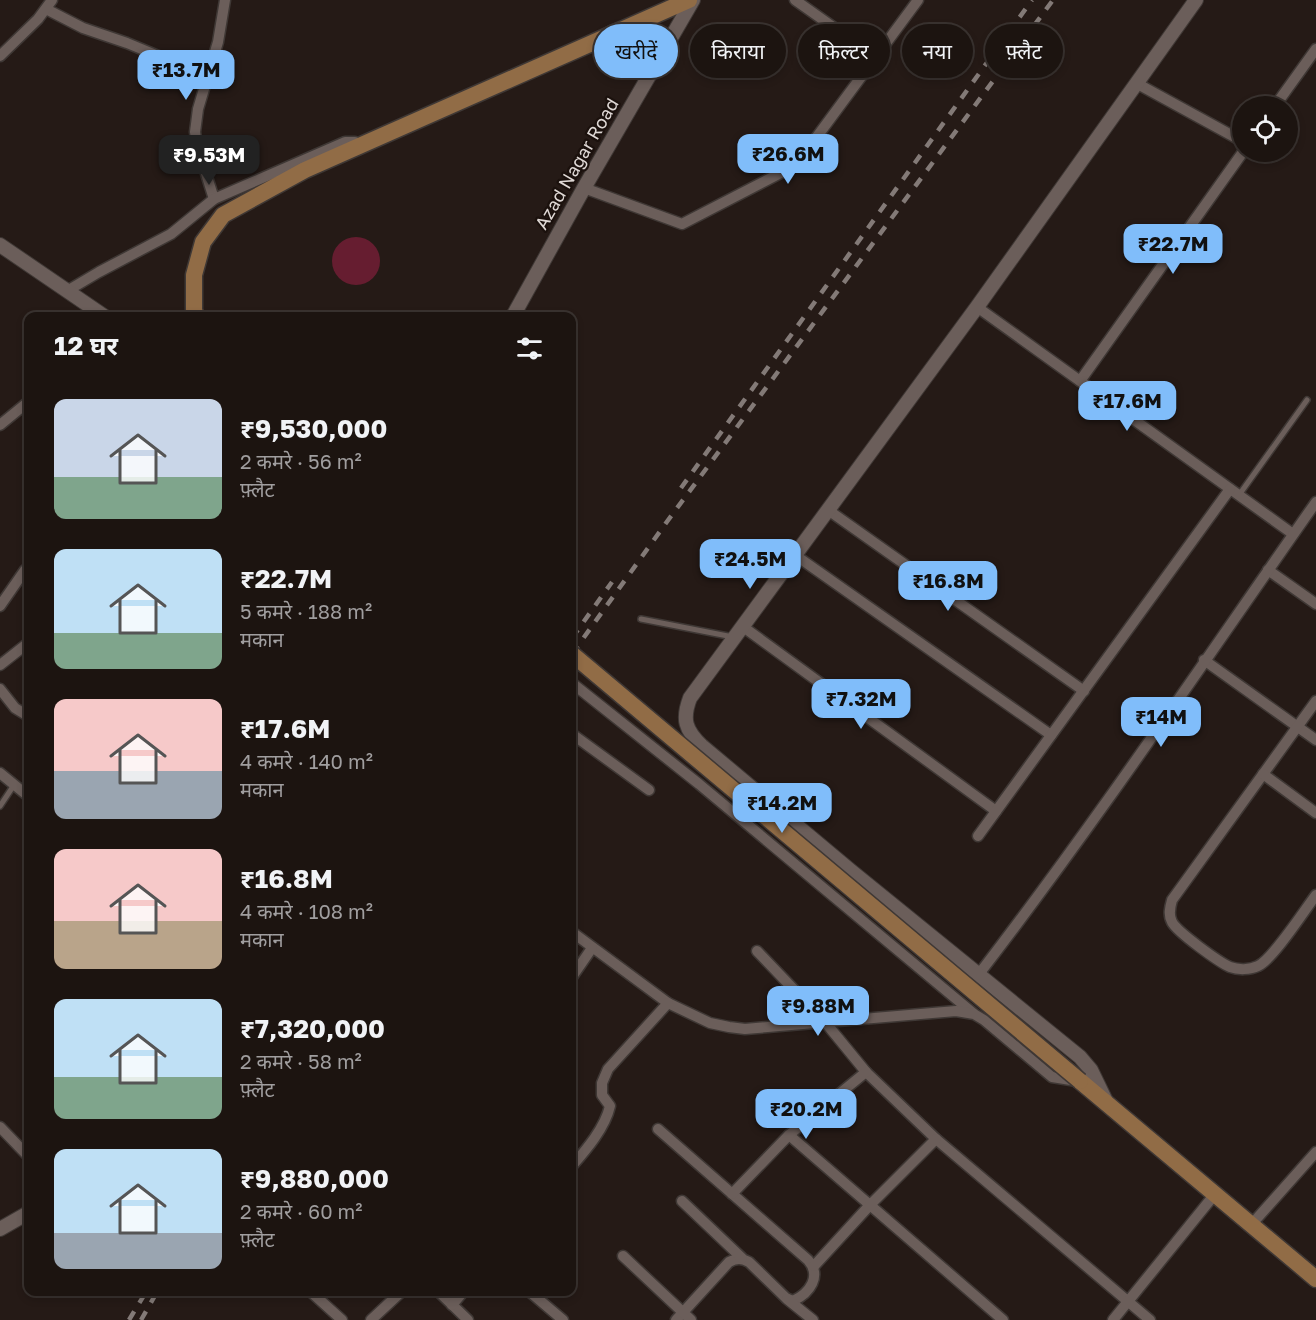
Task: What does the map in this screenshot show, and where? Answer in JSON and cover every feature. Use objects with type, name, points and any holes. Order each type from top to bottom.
[{"type":"main road","points":[[195,312],[194,275],[202,242],[223,215],[304,170],[691,0]]},
{"type":"main road","points":[[576,657],[1316,1279]]},
{"type":"street","points":[[214,199],[195,132],[198,109],[218,42],[225,0]]},
{"type":"street","name":"Azad Nagar Road","points":[[515,312],[691,0]]},
{"type":"street","points":[[795,0],[829,24]]},
{"type":"street","points":[[584,188],[682,224],[796,165],[918,0]]},
{"type":"street","points":[[1108,1104],[1086,1063],[851,871],[692,737],[686,724],[685,712],[690,698],[977,307],[1196,0]]},
{"type":"street","points":[[0,56],[50,2],[83,28],[180,65],[194,67],[212,60]]},
{"type":"street","points":[[1282,96],[1316,49]]},
{"type":"street","points":[[1136,83],[1232,136]]},
{"type":"street","points":[[67,291],[171,234],[214,199],[345,142],[355,142],[358,147]]},
{"type":"street","points":[[1080,381],[1236,162]]},
{"type":"street","points":[[0,245],[98,312]]},
{"type":"street","points":[[977,307],[1293,534]]},
{"type":"street","points":[[0,425],[24,405]]},
{"type":"street","points":[[978,837],[1051,735],[1234,492]]},
{"type":"street","points":[[979,974],[1032,905],[1316,502]]},
{"type":"street","points":[[828,510],[1084,691]]},
{"type":"street","points":[[795,555],[1051,735]]},
{"type":"street","points":[[1268,570],[1316,604]]},
{"type":"street","points":[[0,606],[24,571]]},
{"type":"street","points":[[739,632],[996,811]]},
{"type":"street","points":[[0,665],[24,646]]},
{"type":"street","points":[[1204,660],[1316,740]]},
{"type":"street","points":[[576,685],[699,784],[1052,1077],[1080,1081]]},
{"type":"street","points":[[0,689],[15,708],[24,714]]},
{"type":"street","points":[[1316,701],[1172,900],[1169,910],[1170,920],[1178,930],[1231,967],[1246,970],[1259,966],[1270,956],[1316,895]]},
{"type":"street","points":[[576,737],[649,790]]},
{"type":"street","points":[[0,773],[24,793]]},
{"type":"street","points":[[1263,774],[1316,813]]},
{"type":"street","points":[[576,935],[668,1003],[710,1023],[729,1028],[745,1029],[956,1011],[974,1014]]},
{"type":"street","points":[[576,971],[592,948]]},
{"type":"street","points":[[757,951],[825,1022],[866,1072],[936,1139],[1150,1320]]},
{"type":"street","points":[[576,1161],[608,1114],[610,1106],[602,1095],[602,1083],[608,1069],[668,1003]]},
{"type":"street","points":[[732,1194],[789,1135],[866,1072]]},
{"type":"street","points":[[0,1127],[24,1152]]},
{"type":"street","points":[[658,1129],[814,1266],[815,1280],[799,1298],[793,1301],[786,1298]]},
{"type":"street","points":[[789,1135],[1004,1320]]},
{"type":"street","points":[[814,1266],[869,1206],[936,1139]]},
{"type":"street","points":[[1251,1225],[1316,1152]]},
{"type":"street","points":[[1113,1320],[1215,1194]]},
{"type":"street","points":[[682,1201],[786,1298],[813,1320]]},
{"type":"street","points":[[0,1229],[24,1215]]},
{"type":"street","points":[[623,1256],[683,1318],[729,1262],[742,1258]]},
{"type":"street","points":[[315,1296],[342,1320]]},
{"type":"street","points":[[371,1320],[397,1296]]},
{"type":"street","points":[[443,1296],[468,1320]]},
{"type":"street","points":[[452,1305],[460,1296]]},
{"type":"street","points":[[535,1296],[563,1320]]},
{"type":"lane","points":[[1234,492],[1307,400]]},
{"type":"lane","points":[[641,619],[739,632]]},
{"type":"lane","points":[[0,806],[14,785]]},
{"type":"building","points":[[356,237],[373,244],[380,261],[373,278],[356,285],[339,278],[332,261],[339,244]]},
{"type":"railway","points":[[681,488],[1032,0]]},
{"type":"railway","points":[[576,648],[666,523],[1053,0]]},
{"type":"railway","points":[[576,632],[612,582]]},
{"type":"railway","points":[[129,1320],[144,1296]]},
{"type":"railway","points":[[141,1320],[155,1296]]}]
